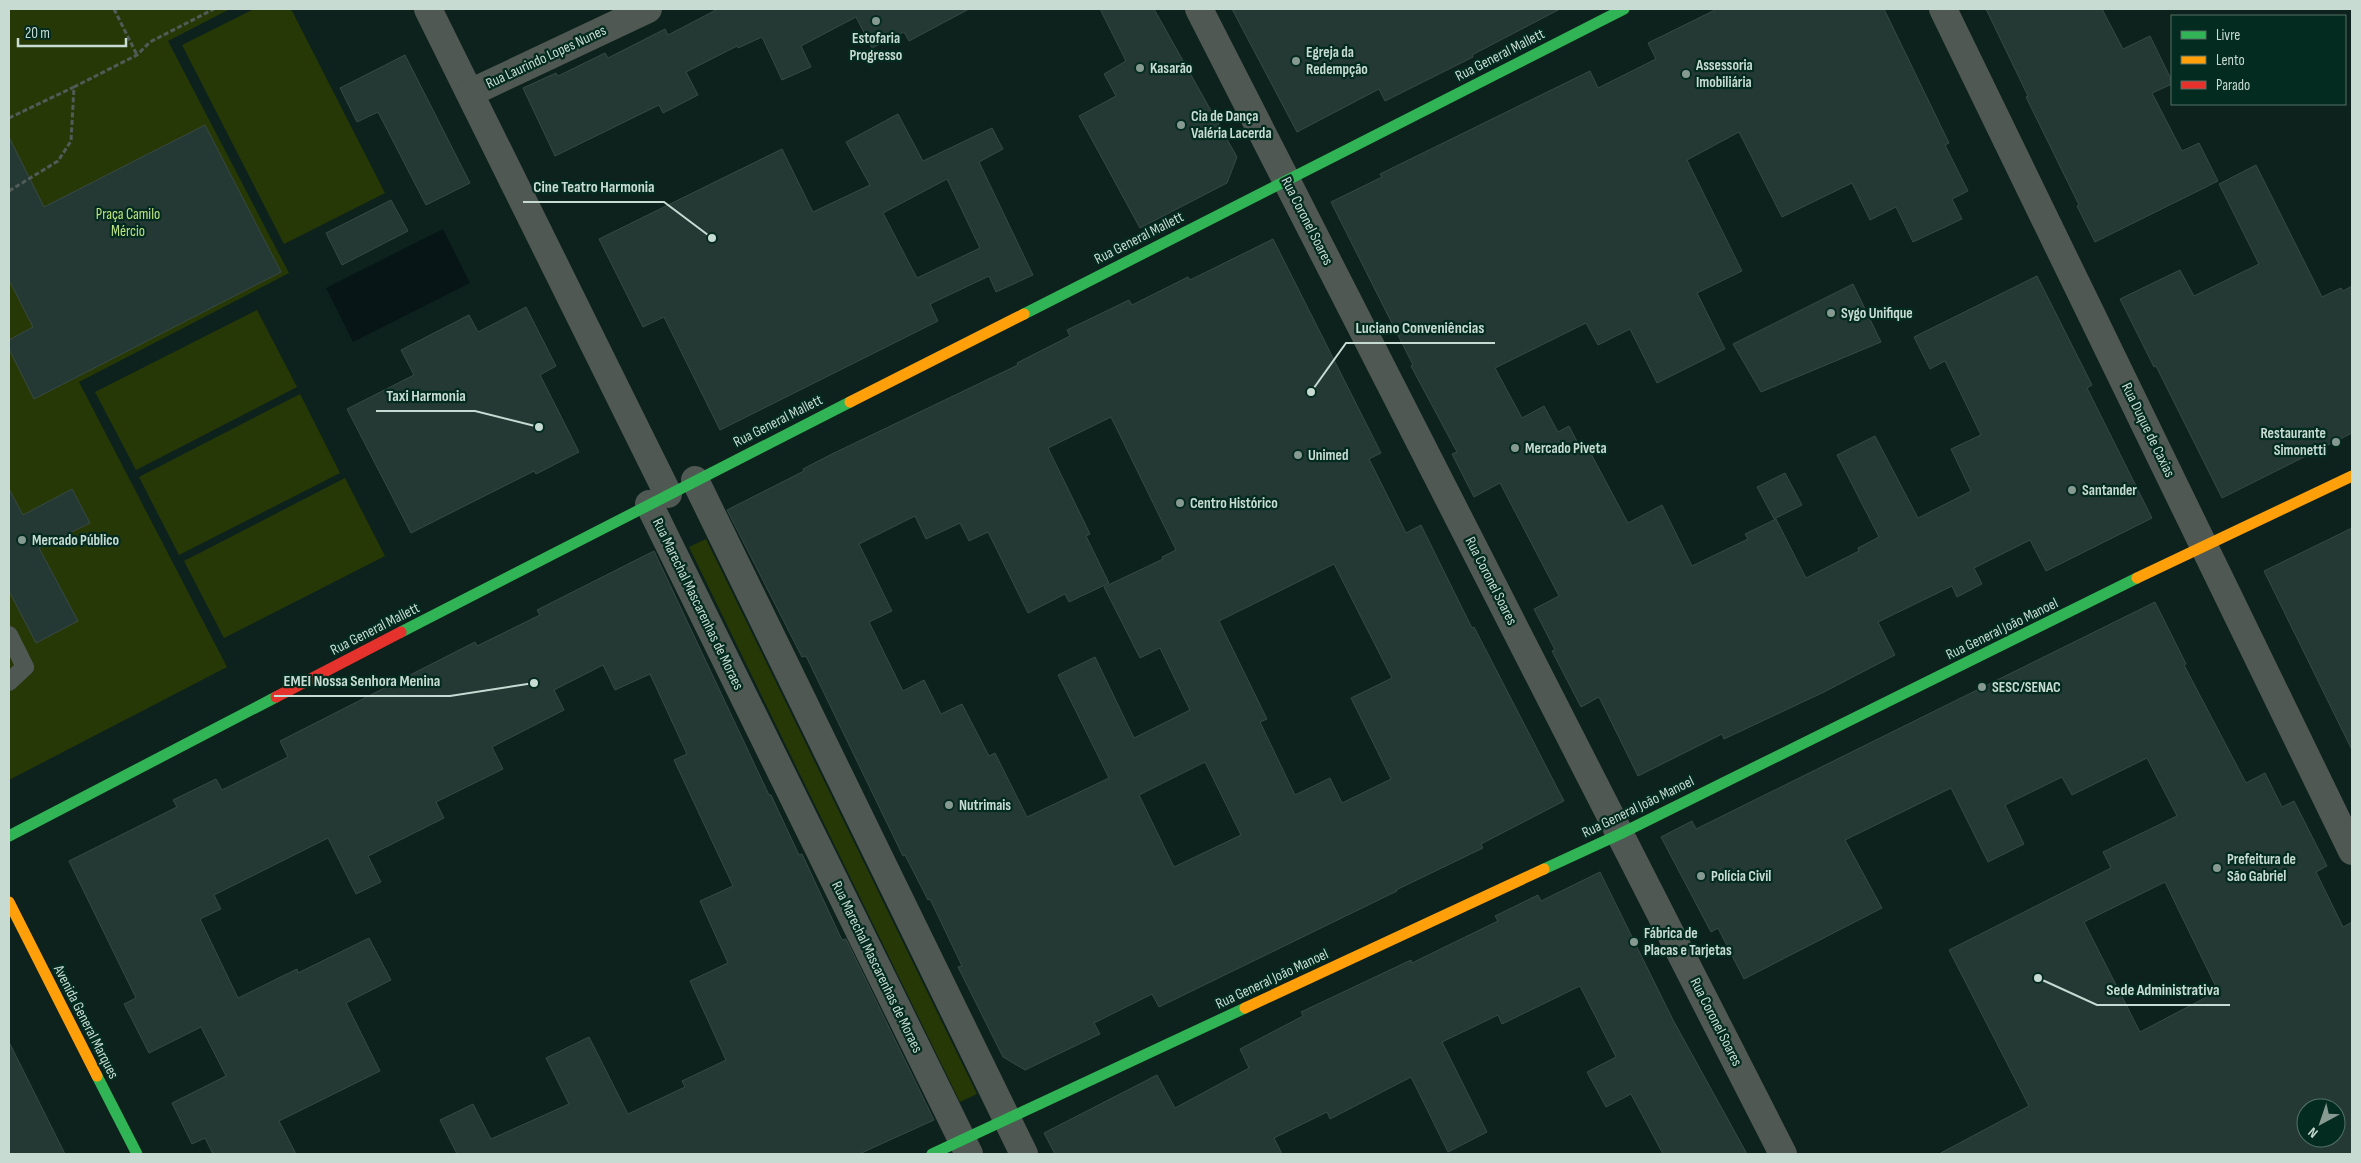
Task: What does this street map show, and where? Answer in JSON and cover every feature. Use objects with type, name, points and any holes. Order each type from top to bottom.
[{"type":"street","name":"Rua Marechal Mascarenhas de Moraes","points":[[428,9],[470,93],[658,499],[966,1147]]},
{"type":"street","name":"Rua Laurindo Lopes Nunes","points":[[470,93],[648,9]]},
{"type":"street","name":"Rua Coronel Soares","points":[[1199,9],[1783,1154]]},
{"type":"street","name":"Rua General Mallett","points":[[9,836],[695,480],[1624,9]]},
{"type":"street","name":"Rua Duque de Caxias","points":[[1943,9],[2352,851]]},
{"type":"street","name":"Rua General João Manoel","points":[[932,1154],[966,1147],[1007,1119],[1620,834],[2204,545],[2352,476]]},
{"type":"street","points":[[695,480],[1024,1154]]},
{"type":"street","name":"Avenida General Marques","points":[[9,902],[137,1154]]},
{"type":"lane","points":[[9,635],[26,667],[9,682]]},
{"type":"path","points":[[114,9],[137,55]]},
{"type":"path","points":[[9,118],[137,55],[150,42],[214,9]]},
{"type":"path","points":[[9,191],[58,161],[71,141],[74,87]]},
{"type":"green space","name":"Praça Camilo Mércio","points":[[9,9],[230,9],[168,41],[289,273],[79,382],[227,667],[9,780]]},
{"type":"green space","points":[[254,9],[291,9],[385,193],[284,244],[182,45]]},
{"type":"green space","points":[[257,310],[297,387],[136,470],[95,392]]},
{"type":"green space","points":[[300,394],[340,473],[179,555],[139,477]]},
{"type":"green space","points":[[345,478],[385,556],[224,638],[184,561]]},
{"type":"green space","points":[[706,539],[977,1094],[960,1102],[689,547]]},
{"type":"shaded area","points":[[443,229],[470,283],[353,342],[326,288]]},
{"type":"building","points":[[718,9],[969,9],[909,41],[904,32],[872,48],[856,17],[801,46],[811,67],[782,80],[762,37],[738,48],[737,46],[686,72],[698,95],[663,113],[659,105],[555,156],[523,88],[556,73],[558,76],[605,53],[608,58],[665,29],[668,35]]},
{"type":"building","points":[[1100,9],[1154,9],[1237,157],[1227,183],[1140,228],[1079,116],[1116,96],[1104,74],[1126,61]]},
{"type":"building","points":[[1232,9],[1560,9],[1472,55],[1473,57],[1385,101],[1379,89],[1297,132]]},
{"type":"building","points":[[1717,9],[1884,9],[1949,143],[1945,145],[1968,191],[1952,199],[1962,219],[1913,242],[1896,207],[1870,220],[1852,183],[1782,217],[1739,132],[1687,160],[1742,271],[1697,293],[1725,349],[1657,383],[1630,329],[1598,345],[1586,323],[1495,368],[1522,418],[1544,406],[1558,432],[1569,426],[1583,453],[1589,450],[1628,523],[1662,505],[1692,566],[1748,539],[1745,534],[1776,519],[1806,578],[1859,551],[1858,548],[1879,537],[1837,455],[1875,436],[1918,518],[1971,491],[1951,449],[1981,435],[1945,361],[1930,369],[1914,337],[2037,276],[2092,385],[2087,388],[2152,518],[2046,571],[2030,540],[1974,568],[1982,584],[1957,597],[1952,586],[1878,622],[1895,655],[1824,692],[1724,739],[1722,734],[1638,776],[1599,697],[1581,707],[1552,651],[1555,650],[1534,609],[1559,596],[1500,483],[1474,497],[1452,454],[1457,452],[1411,366],[1413,365],[1331,202],[1382,177],[1380,174],[1590,71],[1598,88],[1656,59],[1648,43]]},
{"type":"building","points":[[1986,9],[2102,9],[2123,49],[2150,36],[2171,79],[2171,84],[2152,93],[2182,151],[2199,143],[2218,181],[2095,242],[2026,97],[2028,96]]},
{"type":"building","points":[[405,55],[470,183],[426,205],[378,112],[357,122],[340,88]]},
{"type":"building","points":[[898,114],[923,161],[992,128],[1003,149],[979,162],[1033,275],[996,292],[989,276],[930,304],[938,321],[720,430],[664,317],[643,327],[599,239],[782,149],[813,212],[870,185],[846,142]],"holes":[[[947,179],[980,248],[917,278],[883,213]]]},
{"type":"building","points":[[205,125],[281,272],[34,399],[9,349],[9,340],[33,327],[9,280],[9,137],[44,207]]},
{"type":"building","points":[[2256,165],[2322,297],[2341,288],[2343,291],[2352,286],[2352,433],[2222,498],[2120,299],[2180,270],[2194,296],[2259,264],[2219,184]]},
{"type":"building","points":[[391,200],[408,231],[342,265],[326,233]]},
{"type":"building","points":[[1273,239],[1381,453],[1369,459],[1406,533],[1421,525],[1472,628],[1474,627],[1564,801],[1481,844],[1483,848],[1159,1007],[1152,994],[1094,1023],[1100,1034],[1025,1070],[1003,1057],[958,967],[962,966],[930,899],[928,900],[905,855],[903,856],[806,656],[802,657],[727,510],[804,471],[803,469],[832,454],[1018,365],[1017,363],[1070,336],[1067,330],[1129,300],[1132,305],[1188,277],[1190,280]],"holes":[[[1111,417],[1176,550],[1162,557],[1163,559],[1104,587],[1140,658],[1160,648],[1190,710],[1134,738],[1095,657],[1058,675],[1109,778],[1027,817],[995,753],[989,756],[962,704],[941,714],[924,680],[903,691],[869,622],[892,611],[859,544],[915,516],[926,539],[960,523],[969,541],[988,532],[1028,613],[1065,594],[1069,602],[1109,583],[1086,536],[1090,534],[1048,448]],[[1334,564],[1392,678],[1351,698],[1391,779],[1342,803],[1330,778],[1295,795],[1260,722],[1267,719],[1219,621]],[[1205,762],[1241,835],[1174,867],[1139,795]]]},
{"type":"building","name":"Sygo Unifique","points":[[1853,284],[1881,342],[1761,392],[1733,344]]},
{"type":"building","points":[[526,307],[556,366],[540,375],[579,452],[536,474],[534,471],[411,533],[347,409],[414,375],[401,350],[469,315],[478,332]]},
{"type":"building","points":[[1785,473],[1802,505],[1774,519],[1757,487]]},
{"type":"building","name":"Mercado Público","points":[[9,489],[23,515],[72,489],[90,523],[39,548],[78,621],[36,643],[9,591]]},
{"type":"building","points":[[2352,528],[2352,750],[2264,571]]},
{"type":"building","points":[[654,551],[769,795],[771,795],[799,855],[802,854],[842,940],[846,939],[934,1120],[859,1154],[457,1154],[440,1120],[473,1104],[491,1139],[569,1104],[546,1058],[589,1037],[628,1114],[685,1087],[682,1081],[726,1060],[690,981],[728,963],[700,901],[733,886],[674,760],[687,754],[650,674],[615,690],[603,665],[554,690],[564,710],[492,747],[503,769],[436,802],[444,818],[368,856],[381,882],[356,894],[328,838],[214,895],[221,909],[200,919],[238,998],[297,969],[298,973],[369,938],[391,980],[346,1003],[380,1071],[279,1121],[296,1154],[213,1154],[205,1138],[192,1144],[172,1103],[226,1076],[201,1027],[149,1053],[124,1004],[136,998],[69,861],[177,807],[173,800],[216,779],[222,790],[288,757],[280,741],[475,642],[477,646],[540,615],[537,610]]},
{"type":"building","points":[[2155,602],[2186,664],[2184,665],[2246,783],[2265,773],[2282,807],[2294,801],[2327,866],[2316,872],[2343,927],[2352,922],[2352,1154],[1939,1154],[2029,1106],[1949,950],[2111,868],[2103,852],[2177,816],[2147,758],[2072,795],[2062,777],[2005,805],[2024,844],[1988,862],[1951,788],[1845,840],[1882,908],[1744,979],[1718,928],[1711,932],[1661,837],[1692,821],[1696,829]],"holes":[[[2165,882],[2218,991],[2140,1032],[2084,922]]]},
{"type":"building","points":[[1600,872],[1673,1020],[1747,1154],[1663,1154],[1631,1094],[1606,1107],[1587,1072],[1616,1057],[1580,986],[1502,1024],[1498,1015],[1442,1042],[1487,1132],[1448,1152],[1411,1077],[1330,1119],[1327,1112],[1274,1138],[1282,1154],[1055,1154],[1044,1133],[1157,1075],[1175,1108],[1249,1068],[1240,1049],[1303,1016],[1301,1012],[1411,960],[1412,963],[1498,921],[1495,916],[1538,895],[1541,901]]},
{"type":"building","points":[[9,1042],[65,1154],[9,1154]]},
{"type":"traffic: fast","points":[[1024,314],[1624,9]]},
{"type":"traffic: fast","points":[[401,632],[850,402]]},
{"type":"traffic: fast","points":[[1544,869],[1620,834],[2137,578]]},
{"type":"traffic: fast","points":[[9,836],[276,697]]},
{"type":"traffic: fast","points":[[932,1154],[1245,1008]]},
{"type":"traffic: fast","points":[[97,1076],[137,1154]]},
{"type":"traffic: slow","points":[[850,402],[1024,314]]},
{"type":"traffic: slow","points":[[2137,578],[2352,476]]},
{"type":"traffic: slow","points":[[1245,1008],[1544,869]]},
{"type":"traffic: slow","points":[[9,902],[97,1076]]},
{"type":"traffic: jam","points":[[276,697],[401,632]]},
{"type":"place","name":"Estofaria Progresso","points":[[876,21]]},
{"type":"place","name":"Egreja da Redempção","points":[[1296,61]]},
{"type":"place","name":"Kasarão","points":[[1140,68]]},
{"type":"place","name":"Assessoria Imobiliária","points":[[1686,74]]},
{"type":"place","name":"Cia de Dança Valéria Lacerda","points":[[1181,125]]},
{"type":"place","name":"Cine Teatro Harmonia","points":[[712,238]]},
{"type":"place","name":"Sygo Unifique","points":[[1831,313]]},
{"type":"place","name":"Luciano Conveniências","points":[[1311,392]]},
{"type":"place","name":"Taxi Harmonia","points":[[539,427]]},
{"type":"place","name":"Restaurante Simonetti","points":[[2336,442]]},
{"type":"place","name":"Mercado Piveta","points":[[1515,448]]},
{"type":"place","name":"Unimed","points":[[1298,455]]},
{"type":"place","name":"Santander","points":[[2072,490]]},
{"type":"place","name":"Centro Histórico","points":[[1180,503]]},
{"type":"place","name":"Mercado Público","points":[[22,540]]},
{"type":"place","name":"EMEI Nossa Senhora Menina","points":[[534,683]]},
{"type":"place","name":"SESC/SENAC","points":[[1982,687]]},
{"type":"place","name":"Nutrimais","points":[[949,805]]},
{"type":"place","name":"Prefeitura de São Gabriel","points":[[2217,868]]},
{"type":"place","name":"Polícia Civil","points":[[1701,876]]},
{"type":"place","name":"Fábrica de Placas e Tarjetas","points":[[1634,942]]},
{"type":"place","name":"Sede Administrativa","points":[[2038,978]]}]
